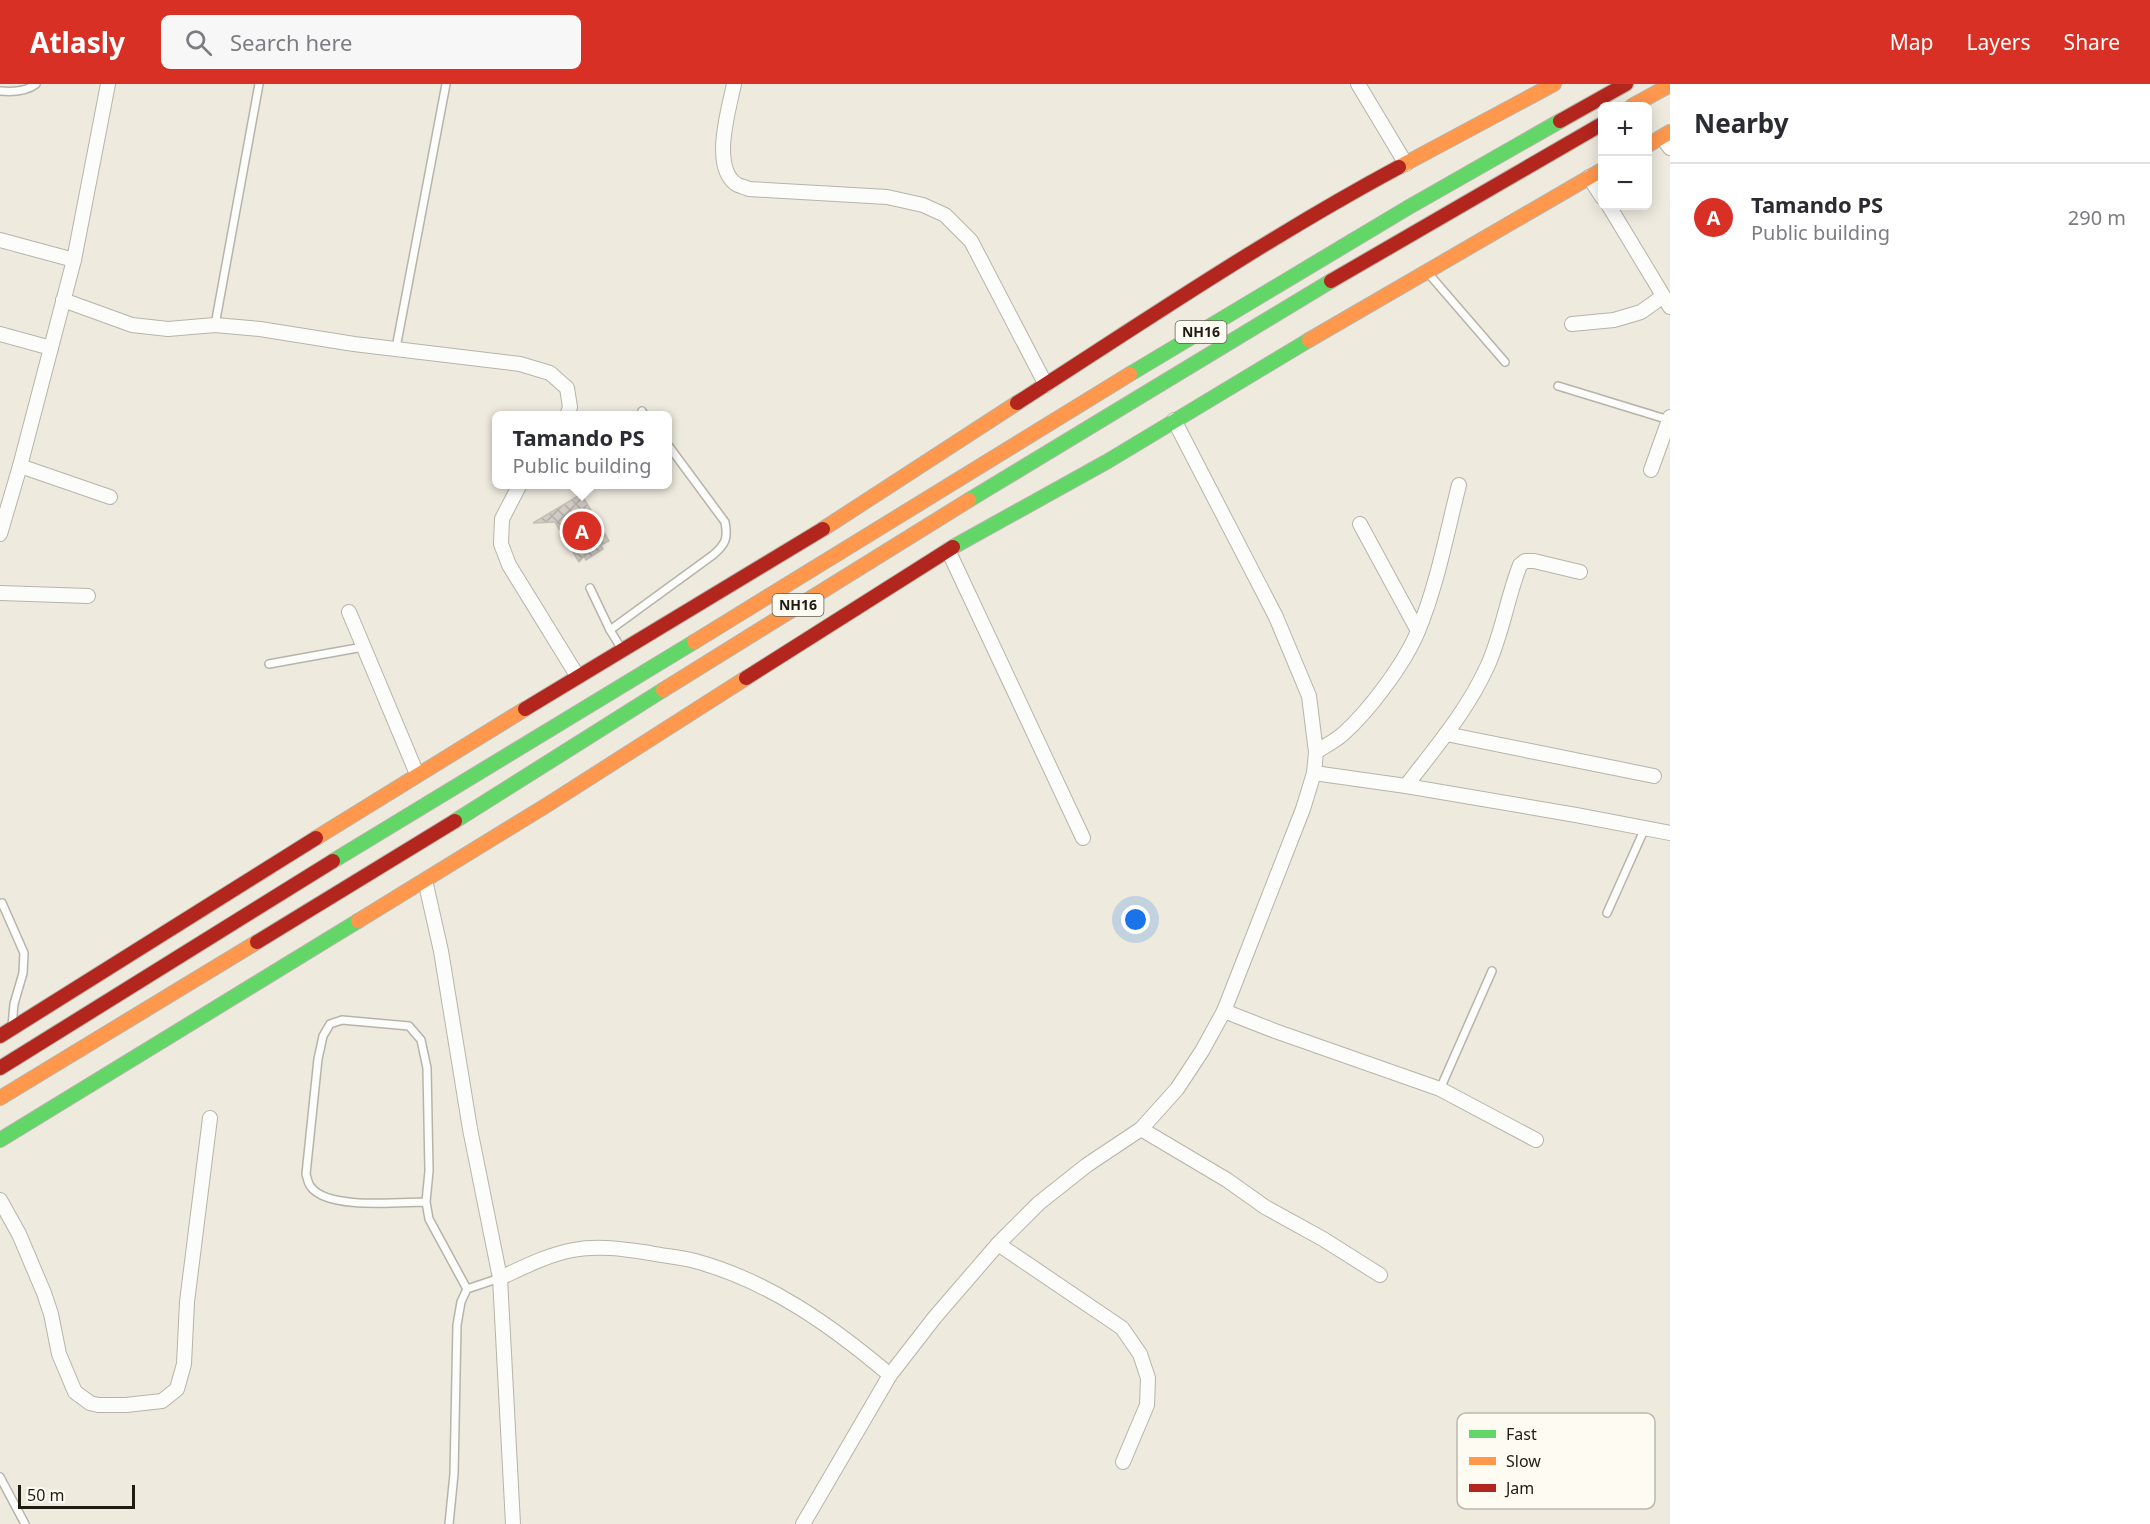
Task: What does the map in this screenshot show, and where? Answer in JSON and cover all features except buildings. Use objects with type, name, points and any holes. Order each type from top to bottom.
[{"type":"main road","points":[[6,1032],[417,774],[801,543],[1196,288],[1340,199],[1554,84]]},
{"type":"main road","name":"NH16","points":[[0,1068],[427,803],[1122,379],[1409,207],[1626,84]]},
{"type":"main road","points":[[1639,102],[1670,85]]},
{"type":"main road","name":"NH16","points":[[0,1098],[416,846],[806,600],[1120,406],[1417,230],[1598,126]]},
{"type":"main road","points":[[1652,144],[1667,139]]},
{"type":"main road","points":[[0,1140],[567,792],[948,550],[1108,461],[1426,271],[1598,172]]},
{"type":"street","points":[[0,534],[74,260],[108,84]]},
{"type":"street","points":[[734,84],[722,155],[726,170],[735,183],[749,189],[887,197],[923,205],[945,215],[971,241],[1046,385]]},
{"type":"street","points":[[1358,84],[1406,164]]},
{"type":"street","points":[[1589,177],[1598,191]]},
{"type":"street","points":[[1572,324],[1614,320],[1666,302],[1611,210]]},
{"type":"street","points":[[0,240],[74,260]]},
{"type":"street","points":[[63,300],[132,325],[168,329],[215,325],[520,363],[550,373],[567,388],[569,411]]},
{"type":"street","points":[[0,334],[51,348]]},
{"type":"street","points":[[1651,470],[1670,419]]},
{"type":"street","points":[[802,1524],[890,1375],[935,1317],[998,1244],[1039,1203],[1087,1165],[1141,1130],[1177,1089],[1202,1051],[1224,1011],[1303,809],[1314,773],[1316,752],[1309,696],[1276,617],[1174,420]]},
{"type":"street","points":[[20,466],[110,497]]},
{"type":"street","points":[[1316,752],[1343,734],[1377,696],[1404,657],[1418,631],[1439,565],[1459,485]]},
{"type":"street","points":[[517,489],[502,519],[501,544],[509,565],[578,677]]},
{"type":"street","points":[[1360,524],[1418,631]]},
{"type":"street","points":[[948,550],[1083,838]]},
{"type":"street","points":[[1406,786],[1468,704],[1499,637],[1520,565],[1525,561],[1534,561],[1580,572]]},
{"type":"street","points":[[0,593],[88,596]]},
{"type":"street","points":[[349,612],[417,774]]},
{"type":"street","points":[[1446,734],[1654,776]]},
{"type":"street","points":[[1314,773],[1406,786],[1670,833]]},
{"type":"street","points":[[425,880],[441,951],[470,1130],[500,1278],[513,1524]]},
{"type":"street","points":[[1224,1011],[1440,1089],[1536,1140]]},
{"type":"street","points":[[0,1200],[19,1234],[44,1293],[59,1354],[75,1392],[90,1403],[98,1404],[126,1405],[162,1401],[177,1389],[184,1364],[187,1302],[210,1118]]},
{"type":"street","points":[[1141,1130],[1227,1180],[1264,1206],[1323,1239],[1380,1275]]},
{"type":"street","points":[[998,1244],[1122,1328],[1140,1354],[1148,1378],[1147,1405],[1124,1462]]},
{"type":"street","points":[[500,1278],[542,1259],[573,1250],[594,1248],[613,1248],[694,1261],[734,1275],[806,1310],[848,1340],[890,1375]]},
{"type":"lane","points":[[0,91],[14,92],[36,84]]},
{"type":"lane","points":[[215,325],[259,84]]},
{"type":"lane","points":[[396,348],[446,84]]},
{"type":"lane","points":[[1426,271],[1505,362]]},
{"type":"lane","points":[[1558,386],[1670,419]]},
{"type":"lane","points":[[610,630],[724,546],[728,537],[725,522],[672,450]]},
{"type":"lane","points":[[590,588],[610,630],[623,650]]},
{"type":"lane","points":[[269,664],[363,647]]},
{"type":"lane","points":[[1607,913],[1645,828]]},
{"type":"lane","points":[[2,903],[24,953],[23,973],[6,1032]]},
{"type":"lane","points":[[1440,1089],[1492,971]]},
{"type":"lane","points":[[426,1202],[346,1202],[322,1196],[310,1186],[306,1173],[318,1059],[323,1036],[330,1024],[342,1020],[409,1026],[422,1040],[427,1068],[429,1171],[426,1202],[429,1219],[467,1289]]},
{"type":"lane","points":[[449,1524],[454,1474],[457,1325],[461,1302],[467,1289],[500,1278]]},
{"type":"lane","points":[[0,1477],[25,1524]]},
{"type":"traffic: fast","points":[[1130,374],[1409,207],[1560,121]]},
{"type":"traffic: fast","points":[[969,500],[1331,281]]},
{"type":"traffic: fast","points":[[953,547],[1108,461],[1309,340]]},
{"type":"traffic: fast","points":[[333,861],[694,642]]},
{"type":"traffic: fast","points":[[455,821],[663,690]]},
{"type":"traffic: fast","points":[[0,1140],[358,921]]},
{"type":"traffic: slow","points":[[1399,167],[1554,84]]},
{"type":"traffic: slow","points":[[1639,102],[1670,85]]},
{"type":"traffic: slow","points":[[1652,143],[1670,132]]},
{"type":"traffic: slow","points":[[1309,340],[1598,172]]},
{"type":"traffic: slow","points":[[694,642],[1130,374]]},
{"type":"traffic: slow","points":[[823,529],[1017,403]]},
{"type":"traffic: slow","points":[[663,690],[969,500]]},
{"type":"traffic: slow","points":[[358,921],[547,805],[746,678]]},
{"type":"traffic: slow","points":[[316,838],[525,709]]},
{"type":"traffic: slow","points":[[0,1098],[257,942]]},
{"type":"traffic: jam","points":[[1560,121],[1626,84]]},
{"type":"traffic: jam","points":[[1331,281],[1598,126]]},
{"type":"traffic: jam","points":[[1017,403],[1158,311],[1301,222],[1399,167]]},
{"type":"traffic: jam","points":[[525,709],[823,529]]},
{"type":"traffic: jam","points":[[746,678],[953,547]]},
{"type":"traffic: jam","points":[[257,942],[455,821]]},
{"type":"traffic: jam","points":[[0,1036],[316,838]]},
{"type":"traffic: jam","points":[[0,1068],[333,861]]},
{"type":"place","name":"Tamando PS","points":[[582,531]]}]
